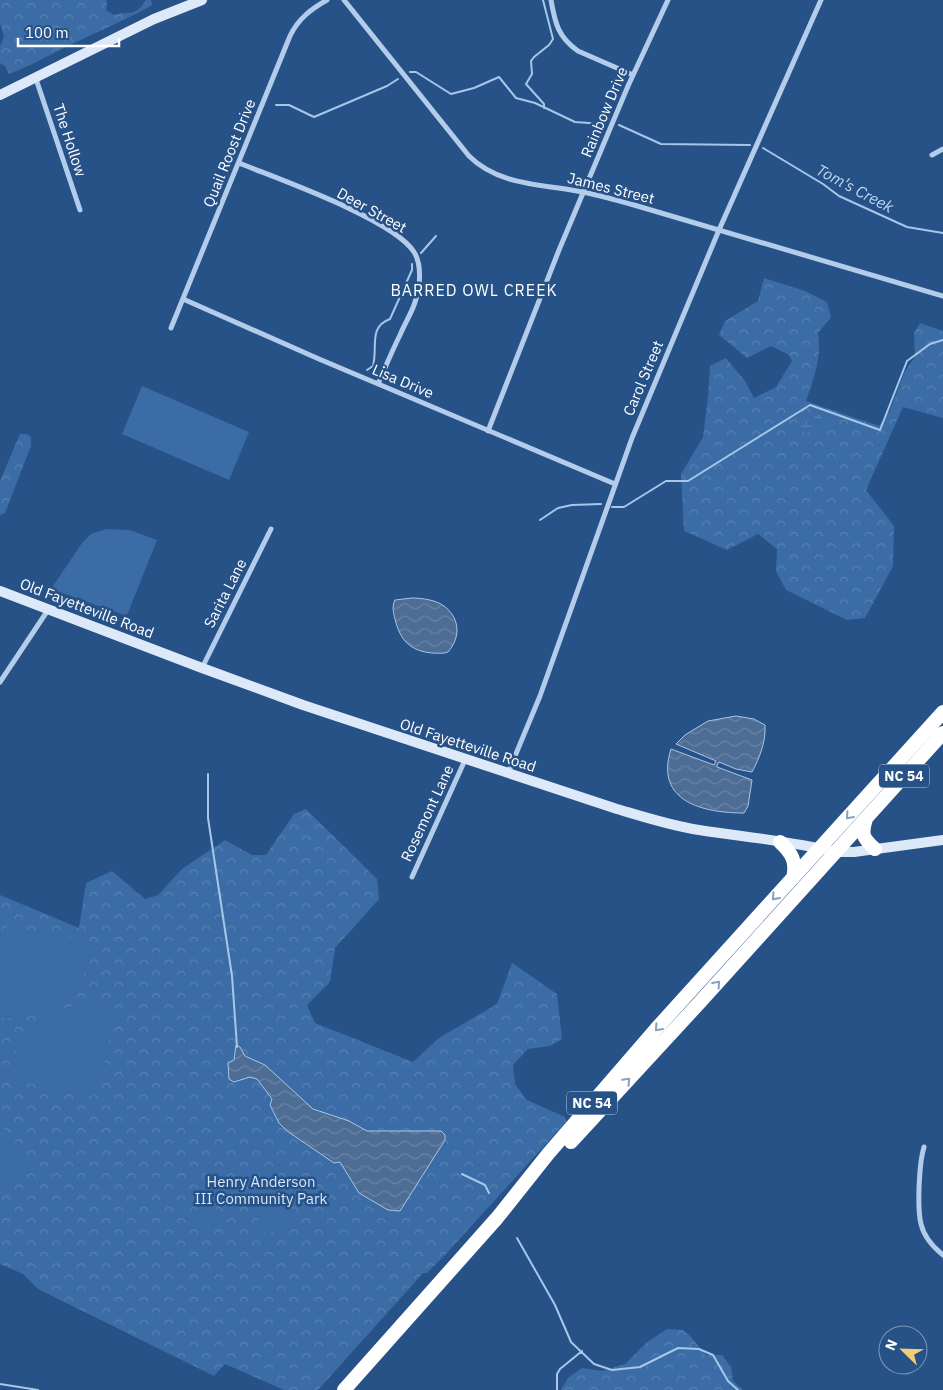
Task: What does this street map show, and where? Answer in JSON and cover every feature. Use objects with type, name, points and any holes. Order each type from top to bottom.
[{"type":"highway","name":"NC 54","points":[[344,1390],[497,1218],[548,1154],[652,1034],[943,712]]},
{"type":"highway","name":"NC 54","points":[[497,1218],[524,1193],[701,1001],[943,734]]},
{"type":"highway","points":[[866,819],[863,830],[864,838],[875,849]]},
{"type":"highway","points":[[780,842],[790,852],[794,860],[793,878]]},
{"type":"street","points":[[0,95],[154,19],[202,0]]},
{"type":"street","name":"Quail Roost Drive","points":[[172,328],[294,28],[314,7],[327,0]]},
{"type":"street","name":"James Street","points":[[344,0],[476,164],[492,173],[521,183],[583,192],[943,296]]},
{"type":"street","points":[[551,0],[557,28],[570,45],[578,51],[633,75]]},
{"type":"street","name":"Rainbow Drive","points":[[488,431],[583,192],[633,75],[668,0]]},
{"type":"street","name":"Carol Street","points":[[508,773],[540,696],[632,438],[719,230],[821,0]]},
{"type":"street","name":"The Hollow","points":[[36,78],[80,210]]},
{"type":"street","points":[[932,155],[943,149]]},
{"type":"street","name":"Deer Street","points":[[238,163],[366,217],[406,243],[415,253],[418,264],[419,283],[415,303],[378,384]]},
{"type":"street","name":"Lisa Drive","points":[[183,299],[615,484]]},
{"type":"street","name":"Sarita Lane","points":[[202,668],[271,529]]},
{"type":"street","name":"Old Fayetteville Road","points":[[0,591],[303,705],[617,810],[677,825],[836,852],[854,852],[943,840]]},
{"type":"street","points":[[0,682],[48,610]]},
{"type":"street","name":"Rosemont Lane","points":[[412,876],[466,760]]},
{"type":"street","points":[[924,1147],[920,1160],[920,1223],[924,1234],[932,1246],[943,1254]]},
{"type":"green space","points":[[0,0],[106,0],[106,10],[114,15],[136,11],[146,0],[151,0],[152,5],[9,74],[5,66],[0,63],[0,46],[4,37],[0,23]]},
{"type":"green space","points":[[764,278],[805,291],[827,302],[831,317],[818,333],[818,359],[806,401],[879,426],[890,410],[905,371],[915,357],[914,333],[920,323],[943,331],[943,418],[903,407],[866,490],[894,526],[893,566],[865,618],[847,620],[786,590],[776,571],[777,549],[758,534],[727,550],[684,531],[681,474],[703,437],[710,366],[726,358],[745,381],[754,398],[776,387],[792,361],[789,355],[771,346],[747,358],[719,335],[725,321],[758,301]]},
{"type":"green space","points":[[142,386],[249,432],[229,480],[122,434]]},
{"type":"green space","points":[[809,413],[820,415],[825,423],[818,431],[799,433],[794,427],[800,419]]},
{"type":"green space","points":[[20,434],[26,434],[31,437],[31,446],[5,513],[0,515],[0,481]]},
{"type":"green space","points":[[106,529],[130,530],[157,540],[128,613],[124,615],[51,589],[82,543],[91,534]]},
{"type":"green space","name":"Henry Anderson III Community Park","points":[[306,809],[377,879],[379,899],[335,948],[330,982],[307,1005],[315,1023],[413,1062],[439,1038],[497,1004],[512,963],[557,994],[562,1039],[550,1046],[528,1049],[513,1065],[515,1084],[527,1100],[565,1117],[566,1122],[446,1254],[427,1273],[423,1273],[318,1390],[284,1390],[225,1364],[214,1376],[38,1289],[23,1274],[0,1264],[0,895],[79,928],[86,883],[112,871],[145,899],[158,895],[182,869],[225,840],[252,855],[266,855],[294,814]]},
{"type":"green space","points":[[7,926],[93,942],[87,965],[72,991],[39,1012],[13,1018],[0,1018],[0,936],[1,931]]},
{"type":"green space","points":[[96,1003],[115,1006],[99,1092],[93,1096],[7,1079],[19,1047],[27,1034],[37,1024],[49,1015],[63,1009]]},
{"type":"green space","points":[[0,1123],[32,1164],[30,1171],[0,1191]]},
{"type":"green space","points":[[279,1186],[296,1219],[266,1234],[249,1202]]},
{"type":"green space","points":[[212,1198],[221,1223],[204,1229],[195,1204]]},
{"type":"green space","points":[[667,1329],[683,1330],[706,1355],[722,1355],[731,1367],[733,1381],[743,1390],[561,1390],[568,1378],[582,1368],[602,1371],[625,1364],[646,1343]]},
{"type":"water","points":[[412,598],[437,602],[444,606],[453,616],[456,622],[457,634],[448,652],[424,652],[412,647],[403,638],[397,626],[393,605],[395,600]]},
{"type":"water","points":[[736,716],[754,719],[765,725],[762,749],[752,772],[736,769],[719,762],[717,765],[717,767],[752,780],[748,806],[744,813],[713,810],[699,807],[686,801],[676,793],[670,781],[668,767],[671,749],[714,765],[716,761],[676,744],[685,735],[708,721]]},
{"type":"water","points":[[236,1045],[240,1047],[245,1056],[265,1065],[313,1109],[349,1121],[367,1131],[441,1131],[445,1135],[445,1140],[400,1211],[388,1210],[359,1193],[340,1162],[334,1163],[287,1131],[279,1123],[270,1105],[272,1099],[257,1079],[250,1077],[234,1082],[229,1079],[228,1063],[234,1060]]},
{"type":"waterway","points":[[543,0],[553,39],[531,61],[532,74],[526,84],[544,104],[544,108]]},
{"type":"waterway","name":"Tom's Creek","points":[[410,72],[416,72],[451,94],[474,88],[499,77],[516,98],[535,103],[575,122],[603,124]]},
{"type":"waterway","name":"Tom's Creek","points":[[276,105],[289,105],[314,117],[387,86],[398,79]]},
{"type":"waterway","name":"Tom's Creek","points":[[619,125],[661,144],[750,145]]},
{"type":"waterway","name":"Tom's Creek","points":[[763,148],[823,184],[839,196],[907,227],[943,233]]},
{"type":"waterway","points":[[421,253],[436,236]]},
{"type":"waterway","points":[[367,370],[373,366],[376,332],[383,323],[390,319],[412,270],[412,264]]},
{"type":"waterway","points":[[612,507],[624,507],[666,481],[688,481],[810,405],[880,430],[907,361],[930,344],[943,340]]},
{"type":"waterway","points":[[540,520],[558,508],[572,505],[601,504]]},
{"type":"waterway","points":[[208,774],[208,818],[232,976],[237,1047]]},
{"type":"waterway","points":[[462,1174],[485,1185],[489,1193]]},
{"type":"waterway","points":[[517,1238],[555,1305],[571,1342],[594,1364],[612,1370],[640,1367],[678,1348],[699,1349],[713,1355],[728,1381],[738,1390]]},
{"type":"waterway","points":[[557,1390],[557,1374],[560,1369],[582,1351]]},
{"type":"waterway","points":[[0,1384],[38,1390]]},
{"type":"district","name":"BARRED OWL CREEK","points":[[474,290]]}]
